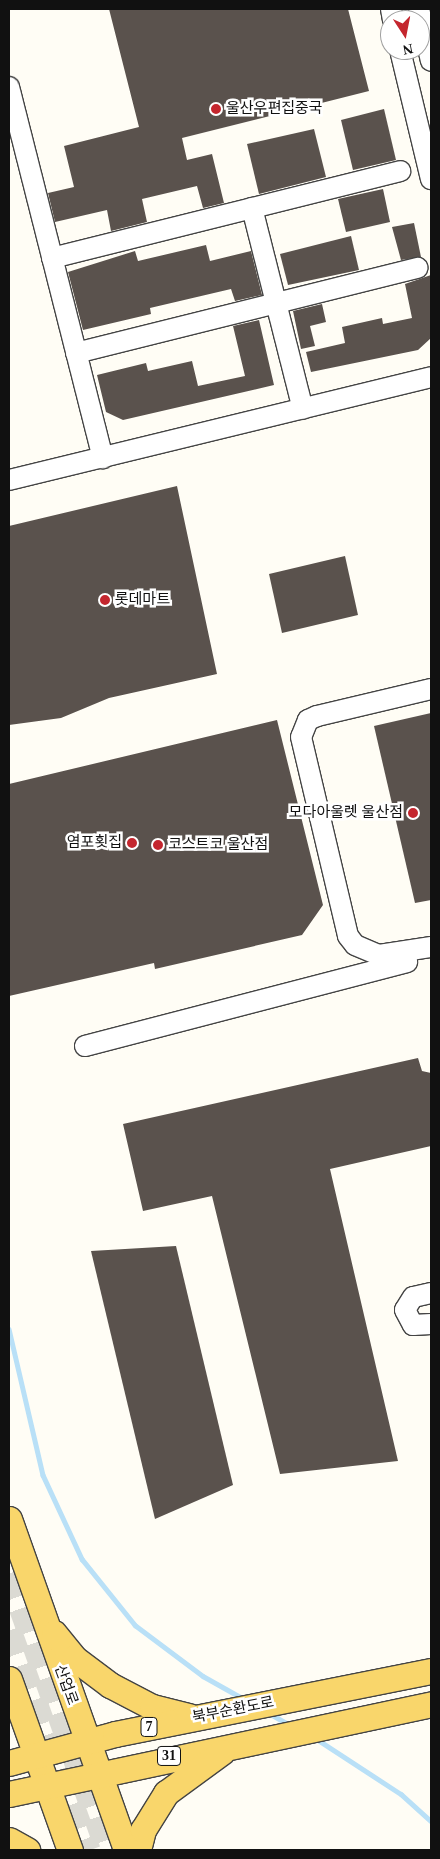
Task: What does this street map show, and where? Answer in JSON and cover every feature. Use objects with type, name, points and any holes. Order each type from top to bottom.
[{"type":"main road","name":"산업로","points":[[9,1519],[37,1606],[126,1850]]},
{"type":"main road","points":[[37,1606],[59,1641],[91,1672],[132,1699],[204,1716]]},
{"type":"main road","name":"북부순환도로","points":[[9,1763],[86,1741],[431,1671]]},
{"type":"main road","points":[[9,1679],[70,1850]]},
{"type":"main road","name":"31","points":[[9,1794],[98,1772],[248,1740],[431,1704]]},
{"type":"main road","points":[[138,1850],[143,1830],[166,1793],[200,1765],[248,1740]]},
{"type":"main road","points":[[9,1840],[27,1850]]},
{"type":"street","points":[[419,9],[431,61]]},
{"type":"street","points":[[402,60],[431,180]]},
{"type":"street","points":[[9,87],[103,458]]},
{"type":"street","points":[[52,258],[400,170]]},
{"type":"street","points":[[252,208],[303,409]]},
{"type":"street","points":[[76,353],[418,268]]},
{"type":"street","points":[[9,480],[431,377]]},
{"type":"street","points":[[431,689],[318,716],[302,728],[301,737],[348,936],[355,944],[379,955],[431,947]]},
{"type":"street","points":[[85,1046],[431,955]]},
{"type":"street","points":[[431,1293],[413,1297],[405,1310],[412,1325],[431,1324]]},
{"type":"building","name":"울산우편집중국","points":[[109,9],[348,9],[369,91],[182,138],[187,160],[212,154],[224,203],[203,208],[197,186],[142,199],[147,222],[111,231],[107,210],[55,222],[48,193],[74,187],[64,146],[139,127]]},
{"type":"building","points":[[384,109],[396,160],[353,170],[341,120]]},
{"type":"building","points":[[314,129],[326,177],[259,194],[247,144]]},
{"type":"building","points":[[383,189],[390,222],[346,232],[338,199]]},
{"type":"building","points":[[414,223],[421,257],[401,260],[392,227]]},
{"type":"building","points":[[351,236],[359,270],[288,285],[280,254]]},
{"type":"building","points":[[206,245],[210,261],[251,251],[262,295],[235,301],[231,289],[150,308],[151,314],[83,330],[68,272],[135,251],[138,261]]},
{"type":"building","points":[[431,275],[431,338],[418,350],[311,372],[306,352],[345,343],[342,327],[382,318],[383,324],[412,318],[405,284]]},
{"type":"building","points":[[322,304],[326,322],[310,326],[315,346],[301,349],[293,311]]},
{"type":"building","points":[[259,320],[274,385],[123,420],[106,412],[97,375],[146,363],[148,371],[192,361],[198,386],[245,376],[233,326]]},
{"type":"building","name":"롯데마트","points":[[177,486],[217,674],[109,698],[61,718],[9,725],[9,526]]},
{"type":"building","points":[[345,556],[358,615],[282,633],[269,574]]},
{"type":"building","name":"모다아울렛 울산점","points":[[431,713],[431,900],[415,903],[374,726]]},
{"type":"building","name":"코스트코 울산점","points":[[277,720],[323,905],[302,935],[155,969],[154,963],[9,996],[9,784]]},
{"type":"building","points":[[418,1058],[422,1071],[431,1073],[431,1146],[330,1169],[398,1461],[280,1474],[212,1196],[143,1211],[123,1124]]},
{"type":"building","points":[[176,1246],[233,1485],[155,1519],[91,1251]]},
{"type":"waterway","points":[[9,1329],[43,1475],[82,1559],[135,1625],[203,1676],[244,1699]]},
{"type":"waterway","points":[[269,1713],[290,1725]]},
{"type":"waterway","points":[[315,1738],[401,1794],[431,1821]]},
{"type":"tunnel","points":[[9,1573],[108,1850]]},
{"type":"tunnel","points":[[9,1630],[88,1850]]},
{"type":"place","name":"울산우편집중국","points":[[216,109]]},
{"type":"place","name":"롯데마트","points":[[105,600]]},
{"type":"place","name":"모다아울렛 울산점","points":[[413,813]]},
{"type":"place","name":"염포횟집","points":[[132,843]]},
{"type":"place","name":"코스트코 울산점","points":[[158,845]]}]
